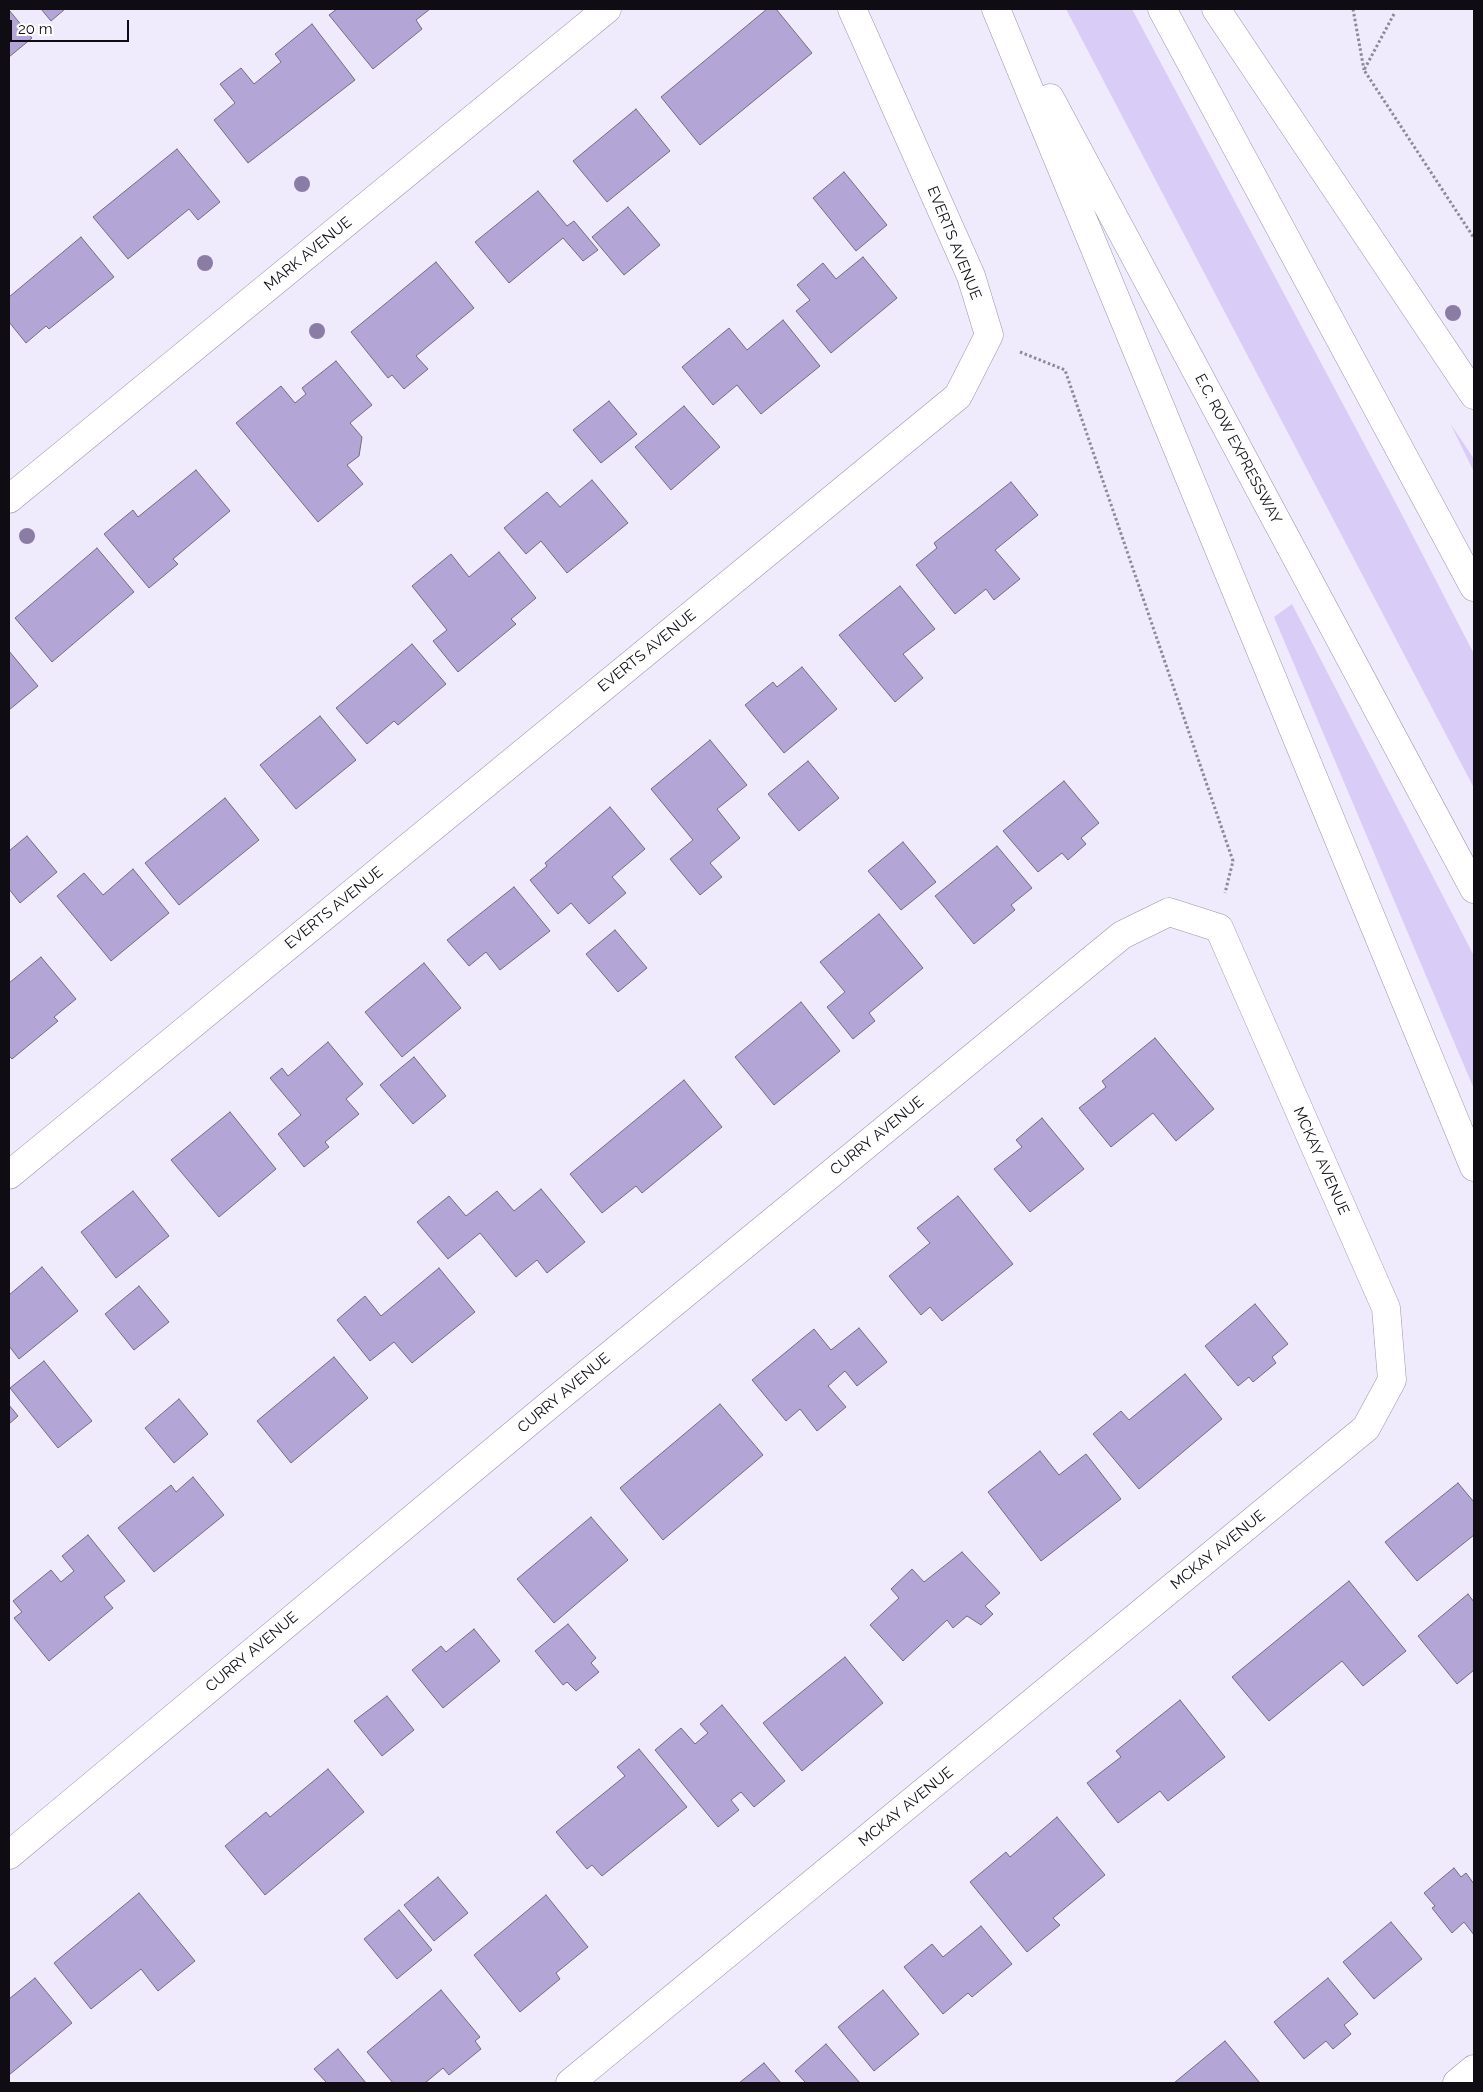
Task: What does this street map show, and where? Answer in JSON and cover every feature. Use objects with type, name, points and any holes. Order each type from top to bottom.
[{"type":"main road","name":"MARK AVENUE","points":[[9,500],[607,9]]},
{"type":"main road","name":"EVERTS AVENUE","points":[[9,1175],[958,396],[989,335],[971,276],[852,9]]},
{"type":"main road","points":[[996,9],[1474,1167]]},
{"type":"main road","name":"E.C. ROW EXPRESSWAY","points":[[1002,9],[1474,889]]},
{"type":"main road","points":[[1162,9],[1474,587]]},
{"type":"main road","points":[[1216,9],[1474,395]]},
{"type":"main road","name":"MCKAY AVENUE","points":[[570,2083],[1366,1428],[1392,1380],[1386,1308],[1219,928],[1169,912],[1122,935]]},
{"type":"main road","name":"CURRY AVENUE","points":[[9,1855],[548,1406],[1122,935]]},
{"type":"main road","points":[[1457,2083],[1474,2069]]},
{"type":"path","points":[[1352,9],[1364,70],[1474,238]]},
{"type":"path","points":[[1364,70],[1394,14]]},
{"type":"path","points":[[1016,350],[1065,370],[1233,861],[1224,895]]},
{"type":"shaded area","points":[[1066,9],[1132,9],[1399,509],[1474,654],[1474,788]]},
{"type":"shaded area","points":[[1450,423],[1474,459],[1474,472]]},
{"type":"shaded area","points":[[1292,604],[1474,956],[1474,1089],[1274,617]]},
{"type":"building","points":[[41,9],[65,9],[51,21]]},
{"type":"building","points":[[337,9],[430,9],[416,20],[422,29],[373,69],[329,15]]},
{"type":"building","points":[[767,9],[776,9],[812,53],[700,145],[661,97]]},
{"type":"building","points":[[9,10],[32,38],[9,57]]},
{"type":"building","points":[[312,24],[355,80],[248,163],[214,120],[235,103],[220,84],[241,68],[254,84],[281,62],[275,54]]},
{"type":"building","points":[[636,109],[670,151],[607,202],[573,161]]},
{"type":"building","points":[[177,149],[220,202],[198,220],[189,209],[128,259],[93,217]]},
{"type":"building","points":[[844,172],[887,225],[856,251],[813,198]]},
{"type":"building","points":[[538,191],[567,226],[574,221],[598,250],[583,261],[563,238],[509,283],[475,242]]},
{"type":"building","points":[[628,207],[660,245],[624,275],[592,237]]},
{"type":"building","points":[[81,237],[114,277],[49,329],[46,326],[26,343],[9,322],[9,297]]},
{"type":"building","points":[[863,257],[897,298],[831,353],[796,311],[810,300],[797,285],[823,263],[836,279]]},
{"type":"building","points":[[436,262],[474,308],[416,356],[428,369],[404,389],[392,375],[388,378],[351,332]]},
{"type":"building","points":[[783,320],[820,366],[761,414],[737,385],[713,405],[682,367],[729,328],[747,350]]},
{"type":"building","points":[[336,361],[372,405],[350,423],[362,437],[359,456],[347,465],[363,484],[318,522],[236,423],[281,386],[295,403],[306,394],[302,388]]},
{"type":"building","points":[[609,401],[637,434],[601,463],[573,430]]},
{"type":"building","points":[[684,406],[720,447],[671,490],[635,447]]},
{"type":"building","points":[[196,470],[230,511],[173,559],[178,564],[149,588],[104,534],[133,510],[138,517]]},
{"type":"building","points":[[592,480],[628,523],[567,573],[541,541],[526,554],[504,528],[547,492],[560,507]]},
{"type":"building","points":[[1011,482],[1038,515],[995,550],[1020,579],[994,600],[986,589],[955,614],[916,565],[937,548],[934,543]]},
{"type":"building","points":[[97,548],[134,592],[52,662],[15,618]]},
{"type":"building","points":[[499,552],[536,598],[511,619],[516,624],[458,672],[433,641],[447,630],[412,586],[451,554],[469,577]]},
{"type":"building","points":[[900,586],[935,629],[903,654],[923,678],[895,702],[839,635]]},
{"type":"building","points":[[412,644],[446,684],[398,725],[394,721],[367,744],[336,708]]},
{"type":"building","points":[[9,651],[38,686],[9,710]]},
{"type":"building","points":[[802,667],[837,709],[784,753],[745,705],[773,682],[777,687]]},
{"type":"building","points":[[320,716],[356,760],[296,809],[260,765]]},
{"type":"building","points":[[710,740],[747,785],[717,809],[740,838],[710,863],[722,877],[700,895],[670,859],[693,840],[651,789]]},
{"type":"building","points":[[808,761],[839,798],[799,831],[768,794]]},
{"type":"building","points":[[1064,781],[1099,823],[1081,838],[1086,844],[1068,860],[1062,853],[1038,872],[1003,831]]},
{"type":"building","points":[[225,798],[259,840],[179,905],[145,863]]},
{"type":"building","points":[[610,807],[645,849],[612,877],[626,893],[589,924],[571,903],[558,914],[530,880],[547,866],[545,863]]},
{"type":"building","points":[[27,836],[57,872],[20,903],[9,889],[9,851]]},
{"type":"building","points":[[903,842],[936,882],[901,910],[868,871]]},
{"type":"building","points":[[997,846],[1032,888],[1011,905],[1015,910],[974,944],[935,896]]},
{"type":"building","points":[[133,869],[169,913],[111,961],[57,896],[84,873],[103,895]]},
{"type":"building","points":[[514,887],[550,931],[500,970],[486,952],[469,966],[447,940]]},
{"type":"building","points":[[879,914],[923,968],[869,1013],[875,1021],[853,1039],[827,1007],[845,992],[820,962]]},
{"type":"building","points":[[615,930],[647,968],[618,992],[586,954]]},
{"type":"building","points":[[41,957],[76,999],[54,1017],[58,1021],[12,1059],[9,1056],[9,983]]},
{"type":"building","points":[[424,963],[461,1008],[402,1057],[365,1012]]},
{"type":"building","points":[[801,1002],[840,1051],[774,1105],[735,1057]]},
{"type":"building","points":[[1155,1038],[1214,1109],[1176,1141],[1153,1113],[1111,1147],[1079,1108],[1106,1087],[1102,1081]]},
{"type":"building","points":[[328,1042],[363,1084],[346,1099],[359,1114],[325,1142],[329,1147],[304,1167],[278,1134],[301,1115],[270,1078],[282,1068],[288,1076]]},
{"type":"building","points":[[414,1057],[446,1096],[413,1124],[380,1085]]},
{"type":"building","points":[[684,1080],[722,1127],[642,1193],[636,1186],[602,1213],[570,1174]]},
{"type":"building","points":[[230,1112],[276,1169],[219,1217],[171,1160]]},
{"type":"building","points":[[1042,1118],[1084,1169],[1030,1212],[994,1169],[1022,1147],[1016,1140]]},
{"type":"building","points":[[541,1189],[585,1242],[547,1273],[537,1260],[516,1277],[480,1233],[448,1259],[417,1222],[449,1196],[466,1216],[497,1191],[514,1211]]},
{"type":"building","points":[[133,1191],[169,1236],[116,1278],[81,1232]]},
{"type":"building","points":[[958,1196],[1013,1264],[942,1321],[930,1307],[921,1315],[889,1276],[930,1243],[917,1228]]},
{"type":"building","points":[[42,1267],[78,1311],[19,1359],[9,1346],[9,1295]]},
{"type":"building","points":[[439,1268],[475,1312],[412,1363],[394,1342],[370,1361],[337,1320],[365,1296],[381,1316]]},
{"type":"building","points":[[139,1286],[169,1322],[134,1350],[105,1314]]},
{"type":"building","points":[[1255,1304],[1288,1344],[1272,1357],[1276,1363],[1253,1382],[1249,1377],[1238,1386],[1205,1346]]},
{"type":"building","points":[[859,1328],[887,1362],[857,1386],[845,1371],[828,1386],[846,1407],[817,1431],[800,1409],[786,1421],[752,1380],[814,1329],[831,1350]]},
{"type":"building","points":[[334,1357],[368,1398],[291,1463],[257,1421]]},
{"type":"building","points":[[44,1361],[92,1421],[58,1448],[10,1388]]},
{"type":"building","points":[[1185,1374],[1222,1419],[1139,1489],[1093,1434],[1121,1411],[1129,1420]]},
{"type":"building","points":[[179,1399],[208,1434],[174,1463],[145,1428]]},
{"type":"building","points":[[720,1404],[763,1455],[663,1540],[620,1488]]},
{"type":"building","points":[[9,1405],[18,1416],[9,1424]]},
{"type":"building","points":[[1040,1451],[1059,1475],[1086,1454],[1121,1499],[1041,1561],[988,1492]]},
{"type":"building","points":[[193,1477],[224,1515],[154,1572],[118,1528],[171,1485],[176,1492]]},
{"type":"building","points":[[1458,1483],[1474,1502],[1474,1535],[1417,1581],[1385,1542]]},
{"type":"building","points":[[591,1517],[628,1560],[554,1623],[517,1579]]},
{"type":"building","points":[[88,1535],[125,1581],[104,1597],[113,1608],[49,1661],[14,1618],[22,1612],[13,1601],[51,1570],[61,1582],[74,1571],[62,1556]]},
{"type":"building","points":[[962,1552],[1000,1593],[985,1606],[993,1614],[981,1625],[967,1616],[953,1628],[947,1620],[903,1661],[870,1625],[899,1598],[891,1589],[912,1569],[924,1582]]},
{"type":"building","points":[[1349,1581],[1406,1651],[1363,1686],[1342,1661],[1269,1721],[1232,1677]]},
{"type":"building","points":[[1468,1594],[1474,1602],[1474,1670],[1457,1684],[1418,1636]]},
{"type":"building","points":[[568,1624],[596,1658],[591,1663],[599,1672],[576,1691],[567,1682],[563,1685],[535,1651]]},
{"type":"building","points":[[474,1629],[500,1661],[443,1708],[412,1670],[441,1646],[446,1652]]},
{"type":"building","points":[[845,1657],[883,1703],[802,1771],[763,1723]]},
{"type":"building","points":[[387,1696],[414,1730],[382,1756],[354,1721]]},
{"type":"building","points":[[1180,1700],[1225,1757],[1168,1801],[1160,1791],[1118,1823],[1087,1783],[1121,1757],[1116,1751]]},
{"type":"building","points":[[722,1705],[785,1781],[754,1807],[741,1792],[731,1800],[739,1810],[718,1827],[655,1750],[681,1728],[695,1744],[708,1733],[700,1724]]},
{"type":"building","points":[[639,1749],[687,1807],[602,1876],[592,1865],[587,1869],[556,1832],[625,1776],[617,1767]]},
{"type":"building","points":[[328,1769],[364,1812],[265,1895],[225,1846],[266,1812],[270,1817]]},
{"type":"building","points":[[1057,1817],[1105,1875],[1053,1918],[1060,1925],[1027,1952],[970,1882],[1006,1852],[1010,1857]]},
{"type":"building","points":[[1454,1868],[1461,1877],[1466,1873],[1474,1884],[1474,1935],[1464,1922],[1452,1933],[1432,1908],[1435,1906],[1424,1893]]},
{"type":"building","points":[[438,1877],[468,1913],[434,1941],[404,1905]]},
{"type":"building","points":[[139,1893],[195,1961],[158,1991],[141,1969],[91,2009],[54,1963]]},
{"type":"building","points":[[546,1895],[588,1947],[556,1973],[560,1979],[520,2012],[474,1955]]},
{"type":"building","points":[[399,1910],[432,1950],[397,1979],[364,1939]]},
{"type":"building","points":[[1391,1922],[1422,1959],[1374,1999],[1343,1962]]},
{"type":"building","points":[[981,1926],[1012,1964],[972,1997],[968,1993],[943,2014],[904,1967],[932,1944],[943,1957]]},
{"type":"building","points":[[35,1978],[72,2023],[9,2075],[9,1999]]},
{"type":"building","points":[[1328,1978],[1358,2014],[1344,2025],[1351,2034],[1333,2049],[1326,2041],[1304,2059],[1274,2022]]},
{"type":"building","points":[[441,1990],[480,2037],[475,2041],[481,2049],[449,2075],[443,2068],[425,2083],[393,2083],[367,2052]]},
{"type":"building","points":[[883,1990],[919,2034],[874,2071],[838,2027]]},
{"type":"building","points":[[1225,2041],[1260,2083],[1174,2083]]},
{"type":"building","points":[[826,2044],[860,2083],[806,2083],[795,2071]]},
{"type":"building","points":[[338,2049],[366,2083],[327,2083],[314,2069]]},
{"type":"building","points":[[764,2063],[781,2083],[739,2083]]}]
